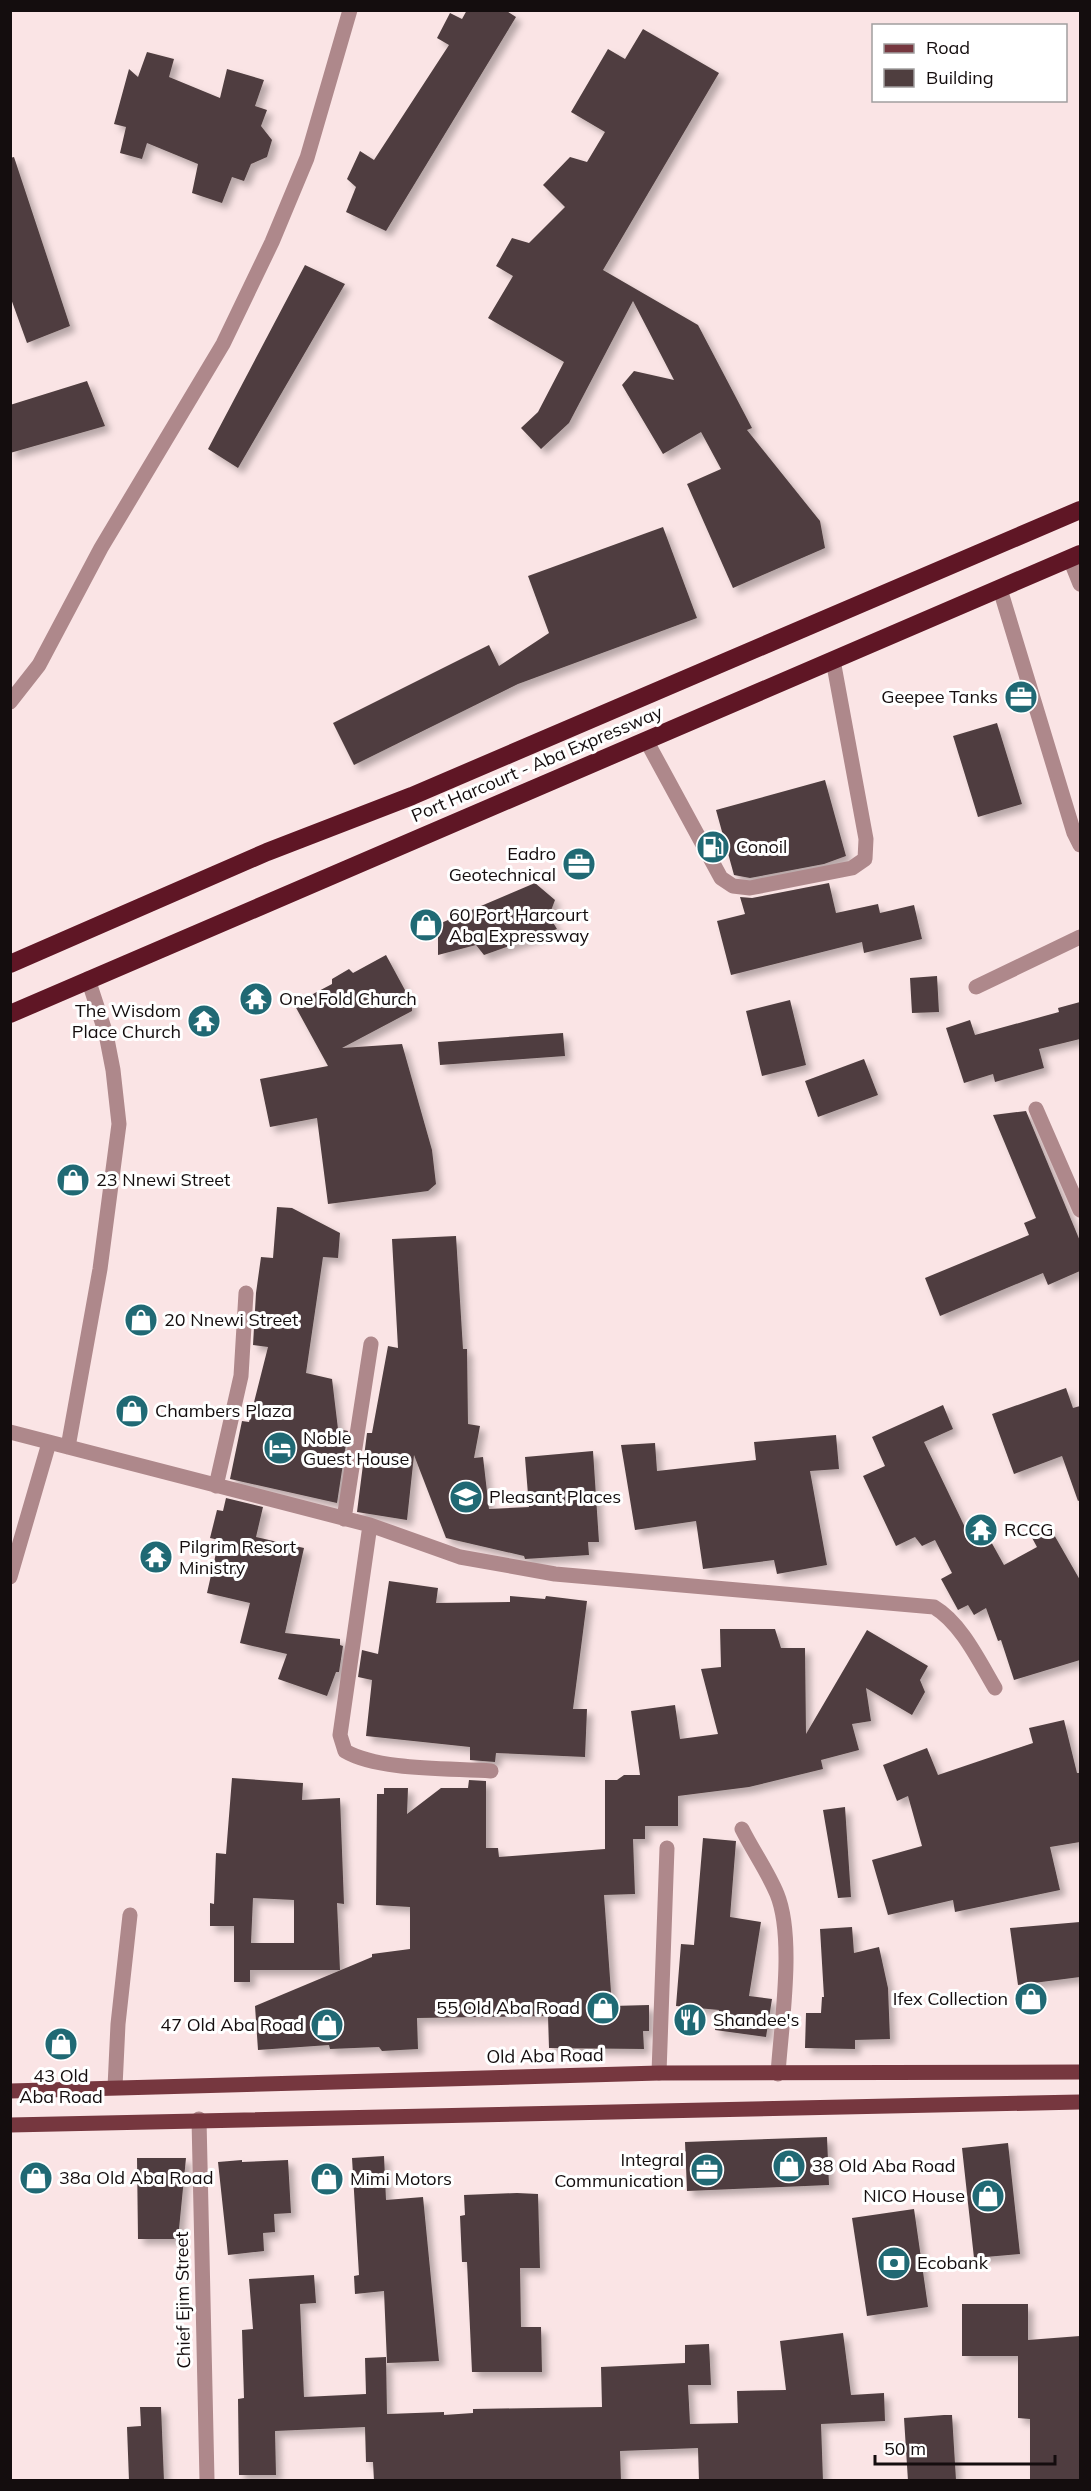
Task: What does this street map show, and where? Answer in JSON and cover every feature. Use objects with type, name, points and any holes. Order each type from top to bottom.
[{"type":"highway","name":"Port Harcourt - Aba Expressway","points":[[10,964],[267,852],[412,796],[1080,510]]},
{"type":"highway","name":"Port Harcourt - Aba Expressway","points":[[10,1014],[1075,557]]},
{"type":"main road","name":"Old Aba Road","points":[[10,2091],[659,2073],[1080,2072]]},
{"type":"main road","points":[[10,2125],[199,2119],[1080,2102]]},
{"type":"street","points":[[10,702],[39,665],[101,548],[223,344],[272,242],[307,158],[350,10]]},
{"type":"street","points":[[1075,557],[1080,585]]},
{"type":"street","points":[[1000,589],[1074,833],[1080,845]]},
{"type":"street","points":[[646,740],[721,878],[733,886],[750,888],[852,868],[865,859],[866,838],[833,660]]},
{"type":"street","points":[[976,987],[1080,937]]},
{"type":"street","points":[[68,1447],[100,1269],[119,1124],[106,1034],[88,979]]},
{"type":"street","points":[[1036,1109],[1080,1210]]},
{"type":"street","points":[[216,1486],[241,1376],[246,1293]]},
{"type":"street","points":[[344,1519],[371,1344]]},
{"type":"street","points":[[10,1432],[370,1525],[460,1557],[555,1574],[933,1607],[943,1612],[975,1654],[995,1688]]},
{"type":"street","points":[[10,1577],[49,1443]]},
{"type":"street","points":[[370,1525],[340,1736],[345,1751],[357,1759],[378,1763],[491,1771]]},
{"type":"street","points":[[742,1829],[777,1895],[782,1913],[785,1967],[778,2074]]},
{"type":"street","points":[[659,2073],[667,1848]]},
{"type":"street","points":[[115,2087],[118,2024],[130,1915]]},
{"type":"street","name":"Chief Ejim Street","points":[[199,2119],[207,2481]]},
{"type":"building","points":[[467,10],[505,10],[516,17],[386,231],[346,212],[356,187],[347,179],[360,151],[374,160],[449,45],[437,38],[450,13],[462,19]]},
{"type":"building","points":[[643,29],[719,73],[603,270],[698,325],[752,428],[747,430],[820,521],[825,548],[733,588],[687,484],[721,469],[701,432],[663,454],[622,385],[634,371],[674,380],[633,301],[569,423],[541,449],[521,428],[538,412],[564,362],[488,318],[513,276],[496,266],[512,238],[529,243],[565,207],[543,185],[570,157],[587,162],[605,132],[571,112],[608,49],[625,59]]},
{"type":"building","points":[[147,52],[174,59],[169,77],[220,98],[227,69],[264,80],[255,106],[267,110],[261,126],[272,140],[267,157],[251,164],[244,181],[232,177],[222,203],[192,193],[198,164],[147,143],[142,159],[120,153],[126,127],[114,124],[129,69],[138,77]]},
{"type":"building","points":[[14,157],[70,326],[27,343],[10,296],[10,158]]},
{"type":"building","points":[[305,265],[345,284],[238,468],[208,449]]},
{"type":"building","points":[[87,381],[105,426],[10,453],[10,405]]},
{"type":"building","points":[[663,527],[697,618],[518,684],[354,765],[333,723],[489,645],[499,666],[549,633],[528,576]]},
{"type":"building","points":[[997,723],[1022,804],[978,817],[953,736]]},
{"type":"building","points":[[825,780],[846,856],[824,864],[750,878],[734,875],[716,810]]},
{"type":"building","points":[[535,883],[555,900],[549,916],[557,929],[484,955],[476,945],[438,955],[438,937],[434,926]]},
{"type":"building","points":[[829,883],[836,913],[878,904],[880,913],[914,905],[922,939],[864,953],[862,942],[731,975],[717,921],[745,914],[740,897],[752,898]]},
{"type":"building","points":[[386,955],[412,1003],[412,1011],[342,1048],[402,1044],[432,1150],[436,1184],[428,1191],[328,1204],[317,1118],[270,1127],[260,1079],[328,1066],[294,1004],[332,984],[332,979],[349,969],[353,973]]},
{"type":"building","points":[[937,976],[939,1012],[912,1013],[910,978]]},
{"type":"building","points":[[790,1000],[806,1065],[762,1076],[746,1011]]},
{"type":"building","points":[[1080,1002],[1080,1039],[1039,1049],[1044,1068],[995,1082],[993,1074],[964,1083],[946,1028],[970,1020],[975,1035],[1059,1012],[1058,1008]]},
{"type":"building","points":[[563,1033],[565,1056],[440,1065],[438,1042]]},
{"type":"building","points":[[864,1059],[878,1095],[818,1117],[805,1081]]},
{"type":"building","points":[[1026,1111],[1080,1241],[1080,1271],[1048,1285],[1043,1273],[940,1316],[925,1278],[1029,1235],[1024,1223],[1036,1218],[993,1115]]},
{"type":"building","points":[[277,1207],[292,1208],[340,1233],[338,1258],[323,1257],[306,1373],[332,1379],[338,1429],[348,1431],[337,1503],[230,1479],[242,1421],[249,1422],[268,1347],[253,1345],[256,1293],[261,1257],[273,1258]]},
{"type":"building","points":[[456,1236],[463,1349],[467,1349],[468,1424],[480,1426],[474,1458],[483,1457],[489,1509],[529,1507],[525,1457],[593,1451],[599,1542],[588,1542],[589,1555],[525,1559],[524,1556],[446,1538],[414,1455],[407,1520],[357,1512],[367,1433],[372,1433],[388,1346],[398,1348],[392,1239]]},
{"type":"building","points":[[1066,1388],[1073,1408],[1080,1406],[1080,1500],[1078,1501],[1062,1456],[1014,1474],[992,1414]]},
{"type":"building","points":[[943,1405],[953,1429],[924,1442],[974,1546],[989,1538],[1004,1565],[1037,1547],[1031,1536],[1049,1526],[1080,1580],[1080,1660],[1014,1680],[1001,1640],[998,1641],[986,1608],[974,1615],[968,1605],[958,1610],[941,1579],[952,1573],[935,1540],[922,1546],[915,1537],[896,1546],[863,1476],[885,1466],[872,1437]]},
{"type":"building","points":[[836,1435],[839,1469],[810,1471],[827,1565],[777,1574],[774,1560],[703,1569],[696,1521],[635,1530],[621,1445],[655,1443],[657,1471],[756,1460],[754,1442]]},
{"type":"building","points":[[226,1498],[263,1507],[256,1537],[304,1548],[285,1633],[340,1639],[340,1645],[343,1646],[339,1672],[336,1672],[327,1696],[278,1679],[287,1654],[240,1643],[250,1603],[207,1593],[219,1540],[210,1538],[217,1510],[223,1511]]},
{"type":"building","points":[[389,1581],[438,1588],[436,1603],[510,1602],[510,1596],[545,1599],[546,1596],[587,1601],[573,1709],[587,1709],[585,1757],[496,1753],[495,1762],[470,1760],[470,1747],[366,1736],[372,1680],[358,1677],[362,1650],[378,1654]]},
{"type":"building","points":[[720,1629],[775,1629],[781,1648],[805,1648],[806,1734],[867,1630],[928,1666],[920,1680],[925,1692],[912,1715],[866,1688],[871,1721],[852,1724],[859,1750],[821,1760],[823,1769],[749,1787],[678,1796],[678,1826],[645,1826],[645,1839],[633,1839],[635,1894],[604,1895],[612,2006],[649,2005],[649,2031],[643,2031],[644,2049],[549,2048],[548,2016],[417,2018],[418,2049],[382,2051],[379,2047],[330,2049],[329,2045],[258,2050],[255,2006],[372,1957],[372,1954],[410,1949],[410,1907],[376,1905],[377,1794],[384,1794],[384,1788],[408,1788],[407,1814],[441,1788],[468,1788],[469,1780],[486,1781],[486,1848],[498,1848],[499,1857],[605,1849],[605,1780],[617,1780],[624,1775],[640,1775],[631,1711],[675,1705],[680,1739],[718,1734],[701,1669],[721,1667]]},
{"type":"building","points":[[1064,1720],[1077,1773],[1080,1773],[1080,1842],[1050,1847],[1060,1890],[955,1912],[953,1900],[888,1915],[872,1860],[922,1846],[908,1796],[897,1801],[883,1765],[927,1748],[938,1775],[1033,1743],[1029,1728]]},
{"type":"building","points":[[232,1778],[303,1783],[302,1800],[340,1798],[344,1904],[337,1903],[340,1970],[250,1970],[250,1982],[234,1982],[234,1926],[210,1926],[210,1903],[214,1904],[216,1853],[226,1854]],"holes":[[[253,1898],[294,1900],[294,1943],[251,1943]]]},
{"type":"building","points":[[845,1807],[851,1897],[838,1898],[823,1810]]},
{"type":"building","points":[[703,1838],[736,1841],[730,1917],[761,1922],[749,1996],[772,1999],[766,2037],[715,2030],[719,2010],[676,2006],[681,1944],[694,1945]]},
{"type":"building","points":[[1080,1922],[1080,1977],[1018,1985],[1010,1928]]},
{"type":"building","points":[[852,1927],[854,1953],[879,1947],[888,1988],[890,2039],[855,2040],[855,2049],[805,2048],[806,2013],[821,2013],[822,1997],[824,1997],[820,1929]]},
{"type":"building","points":[[827,2137],[829,2185],[687,2191],[685,2142]]},
{"type":"building","points":[[1008,2143],[1020,2254],[974,2258],[962,2148]]},
{"type":"building","points":[[384,2156],[386,2200],[423,2197],[439,2361],[387,2363],[384,2291],[355,2294],[354,2276],[359,2275],[352,2158]]},
{"type":"building","points":[[137,2158],[186,2158],[178,2239],[138,2239]]},
{"type":"building","points":[[242,2160],[242,2162],[288,2160],[291,2213],[274,2214],[275,2232],[263,2233],[264,2251],[228,2255],[218,2162]]},
{"type":"building","points":[[538,2194],[540,2268],[520,2268],[521,2327],[541,2327],[542,2372],[472,2372],[467,2262],[462,2262],[460,2216],[465,2215],[464,2195]]},
{"type":"building","points":[[914,2209],[928,2307],[867,2316],[852,2218]]},
{"type":"building","points":[[314,2275],[316,2303],[300,2304],[304,2397],[366,2394],[365,2358],[386,2357],[387,2414],[444,2412],[444,2415],[473,2413],[473,2409],[602,2407],[601,2367],[685,2363],[685,2345],[709,2344],[711,2385],[688,2385],[690,2424],[738,2423],[737,2391],[786,2390],[780,2341],[843,2333],[851,2395],[884,2393],[885,2421],[821,2424],[823,2481],[699,2481],[698,2448],[620,2451],[621,2481],[374,2481],[373,2462],[366,2462],[365,2427],[275,2431],[276,2475],[239,2475],[238,2399],[244,2398],[242,2330],[253,2329],[249,2279]]},
{"type":"building","points":[[962,2304],[1028,2304],[1028,2340],[1080,2336],[1080,2481],[1030,2481],[1030,2419],[1018,2418],[1018,2356],[962,2356]]},
{"type":"building","points":[[140,2407],[161,2407],[164,2481],[129,2481],[127,2427],[141,2426]]},
{"type":"building","points":[[952,2415],[956,2480],[908,2481],[904,2418]]},
{"type":"place","name":"Geepee Tanks","points":[[1021,697]]},
{"type":"place","name":"Conoil","points":[[713,847]]},
{"type":"place","name":"Eadro Geotechnical","points":[[579,864]]},
{"type":"place","name":"60 Port Harcourt Aba Expressway","points":[[426,925]]},
{"type":"place","name":"One Fold Church","points":[[256,999]]},
{"type":"place","name":"The Wisdom Place Church","points":[[204,1021]]},
{"type":"place","name":"23 Nnewi Street","points":[[73,1180]]},
{"type":"place","name":"20 Nnewi Street","points":[[141,1320]]},
{"type":"place","name":"Chambers Plaza","points":[[132,1411]]},
{"type":"place","name":"Noble Guest House","points":[[280,1448]]},
{"type":"place","name":"Pleasant Places","points":[[466,1497]]},
{"type":"place","name":"RCCG","points":[[981,1530]]},
{"type":"place","name":"Pilgrim Resort Ministry","points":[[156,1557]]},
{"type":"place","name":"Ifex Collection","points":[[1031,1999]]},
{"type":"place","name":"55 Old Aba Road","points":[[603,2008]]},
{"type":"place","name":"Shandee's","points":[[690,2020]]},
{"type":"place","name":"47 Old Aba Road","points":[[327,2025]]},
{"type":"place","name":"43 Old Aba Road","points":[[61,2044]]},
{"type":"place","name":"38 Old Aba Road","points":[[789,2166]]},
{"type":"place","name":"Integral Communication","points":[[707,2170]]},
{"type":"place","name":"38a Old Aba Road","points":[[36,2178]]},
{"type":"place","name":"Mimi Motors","points":[[327,2179]]},
{"type":"place","name":"NICO House","points":[[988,2196]]},
{"type":"place","name":"Ecobank","points":[[894,2263]]}]
